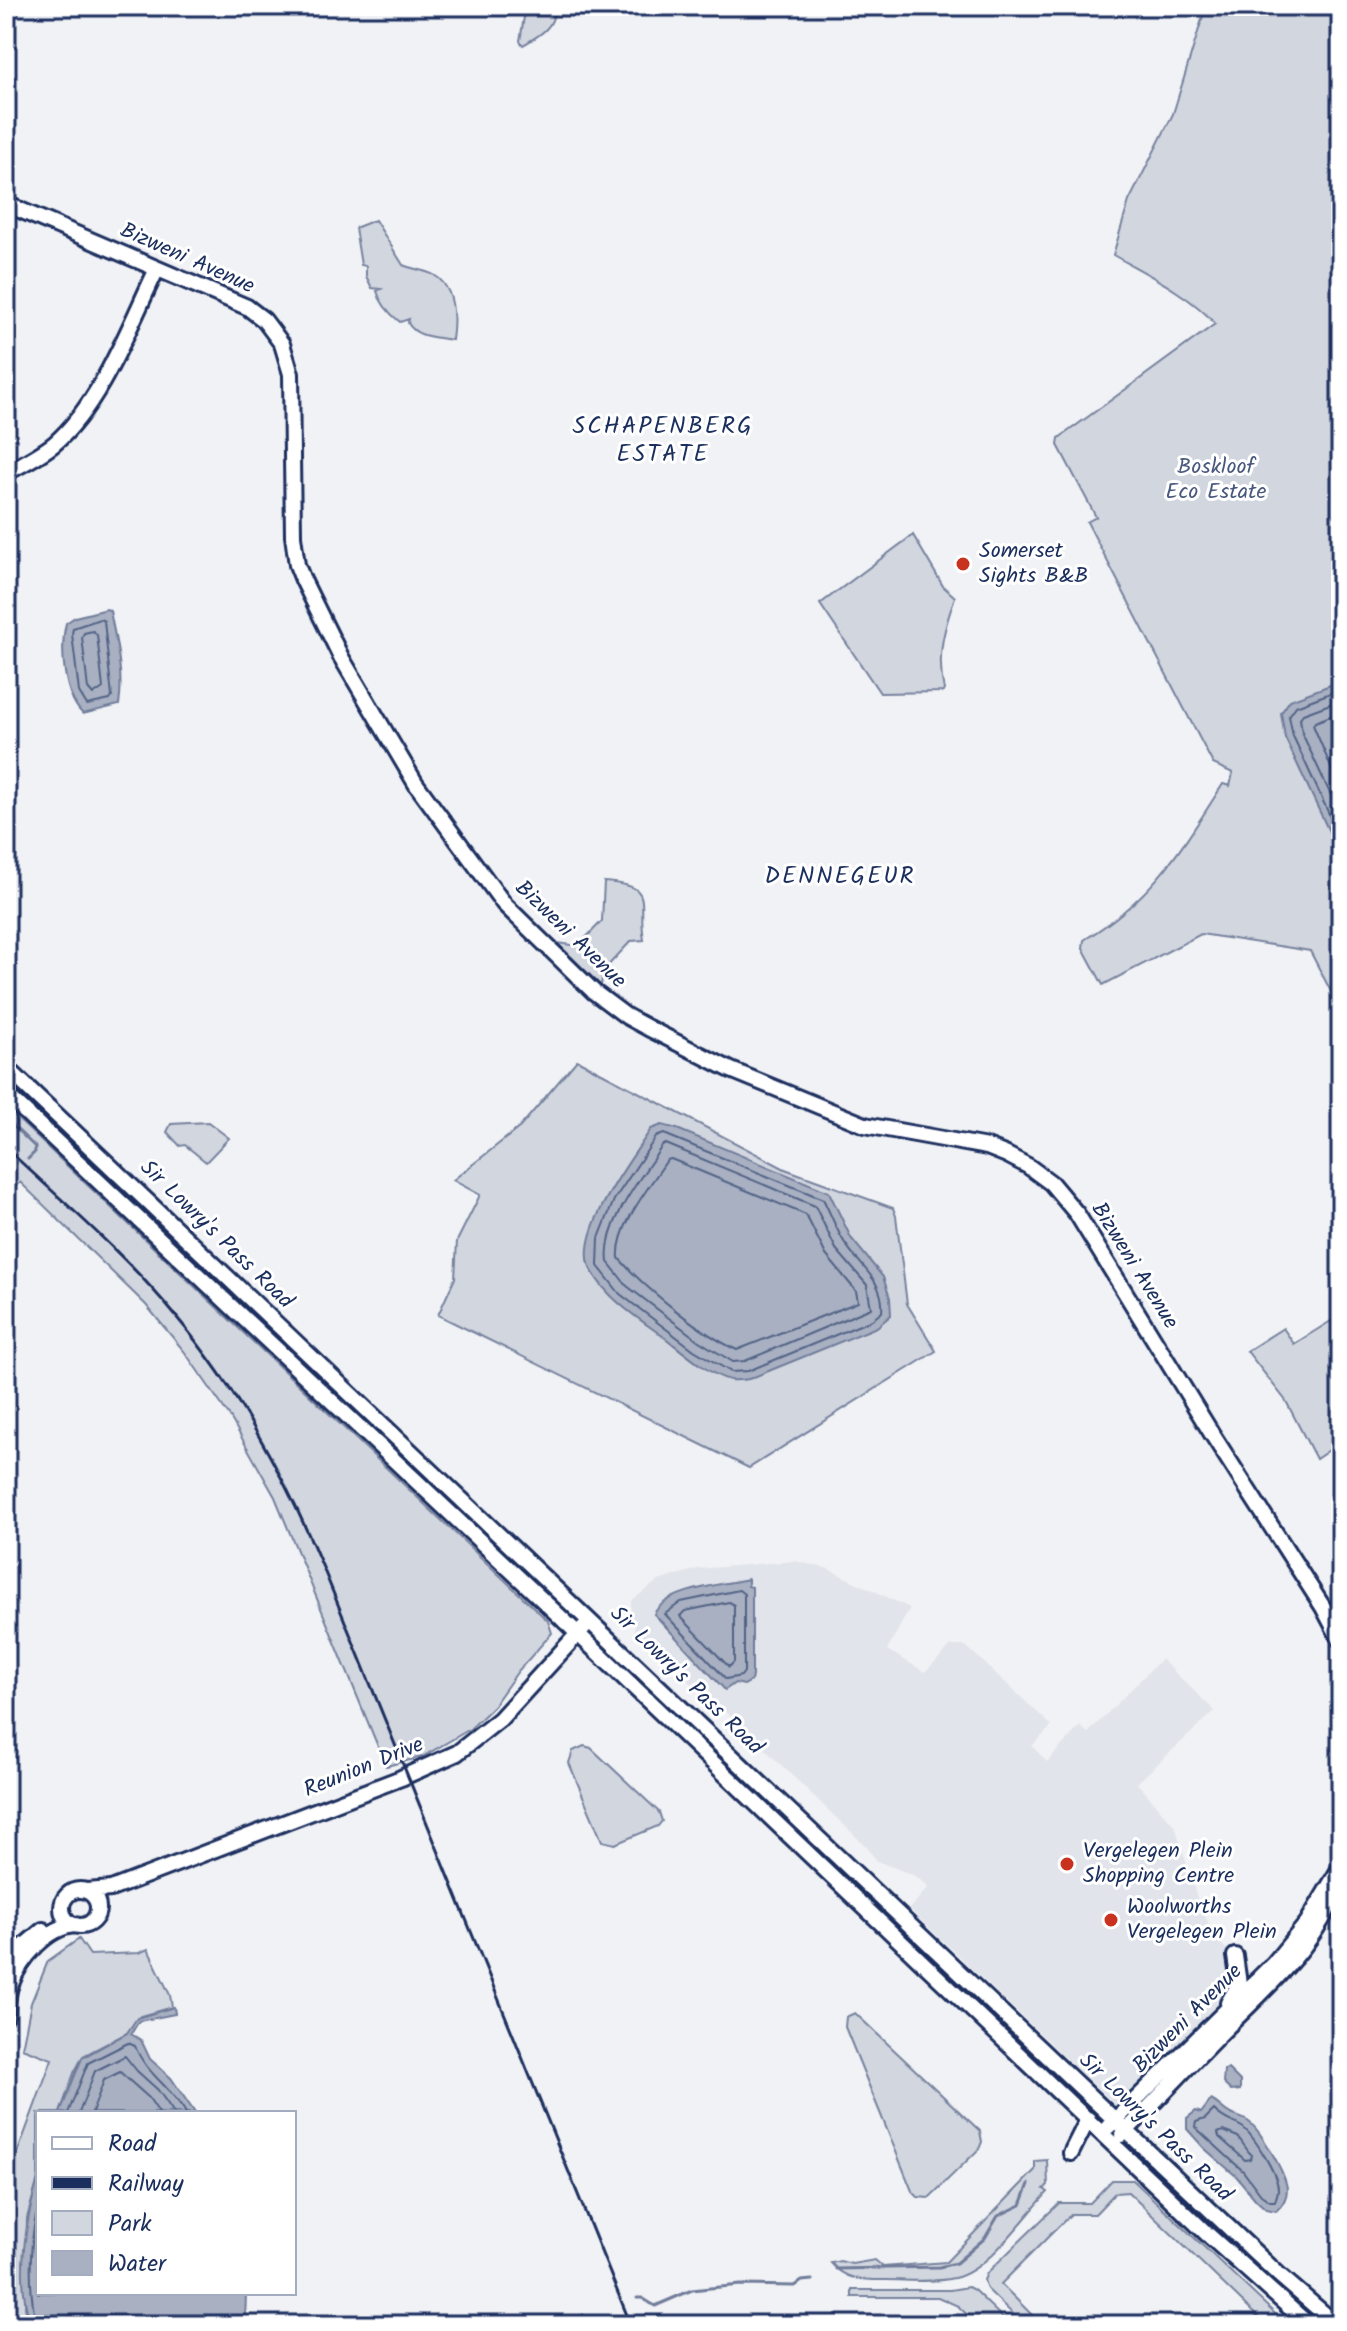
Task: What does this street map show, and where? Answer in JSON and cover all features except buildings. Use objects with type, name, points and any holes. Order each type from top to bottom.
[{"type":"street","name":"Bizweni Avenue","points":[[6,204],[257,313],[282,344],[293,386],[293,536],[297,565],[341,657],[416,784],[504,904],[594,992],[626,1016],[660,1034],[731,1070],[854,1121],[886,1130],[987,1147],[1028,1166],[1051,1183],[1077,1214],[1323,1607],[1341,1641]]},
{"type":"street","points":[[6,473],[54,443],[83,413],[157,269]]},
{"type":"street","name":"Sir Lowry's Pass Road","points":[[6,1067],[1121,2126],[1278,2274],[1337,2325]]},
{"type":"street","name":"Sir Lowry's Pass Road","points":[[6,1094],[1309,2325]]},
{"type":"street","name":"Reunion Drive","points":[[87,1891],[111,1889],[401,1778],[457,1753],[500,1719],[590,1620]]},
{"type":"street","name":"Bizweni Avenue","points":[[1121,2126],[1210,2025],[1248,1991],[1290,1945],[1341,1866]]},
{"type":"street","name":"Bizweni Avenue","points":[[1121,2126],[1267,1988],[1300,1951],[1327,1910],[1341,1876]]},
{"type":"street","points":[[6,2016],[11,1985],[27,1957],[46,1938],[65,1926],[91,1922],[111,1889]]},
{"type":"street","points":[[76,1925],[70,1923],[63,1912],[63,1903],[69,1894],[87,1891],[95,1898],[98,1908]]},
{"type":"street","points":[[6,1971],[18,1951],[63,1912]]},
{"type":"street","points":[[1210,2025],[1237,1990],[1239,1977],[1235,1956]]},
{"type":"street","points":[[1071,2153],[1088,2119]]},
{"type":"street","points":[[1102,2132],[1121,2126]]},
{"type":"street","points":[[1114,2144],[1121,2126]]},
{"type":"shaded area","points":[[795,1561],[826,1568],[910,1608],[887,1650],[925,1672],[951,1646],[966,1646],[1052,1726],[1032,1746],[1047,1762],[1080,1726],[1088,1733],[1161,1659],[1215,1711],[1137,1783],[1175,1826],[1200,1907],[1219,1942],[1258,1980],[1129,2118],[909,1909],[928,1888],[926,1884],[913,1875],[877,1861],[866,1846],[715,1702],[712,1703],[634,1631],[635,1624],[630,1619],[631,1601],[658,1581],[697,1569]]},
{"type":"green space","points":[[529,6],[554,6],[554,13],[545,30],[523,45],[520,41],[525,11]]},
{"type":"green space","name":"Boskloof Eco Estate","points":[[1206,6],[1341,6],[1341,1022],[1339,1007],[1310,951],[1201,934],[1103,985],[1083,948],[1084,940],[1129,907],[1164,871],[1223,784],[1230,786],[1233,773],[1213,764],[1087,522],[1096,517],[1058,445],[1059,438],[1215,324],[1181,295],[1113,255],[1129,201],[1173,114]]},
{"type":"green space","points":[[375,220],[403,265],[434,275],[447,288],[454,322],[452,340],[416,332],[408,323],[409,319],[400,322],[380,300],[377,291],[381,289],[372,288],[366,276],[366,266],[361,265],[355,228]]},
{"type":"green space","points":[[913,535],[943,586],[955,597],[942,642],[944,690],[880,693],[820,604]]},
{"type":"green space","points":[[604,882],[621,884],[638,891],[644,940],[631,941],[603,971],[601,986],[557,943],[578,946],[602,921]]},
{"type":"green space","points":[[577,1060],[785,1169],[893,1208],[907,1304],[936,1351],[749,1468],[438,1315],[455,1278],[457,1241],[480,1195],[453,1180],[520,1127]]},
{"type":"green space","points":[[6,1108],[548,1621],[552,1633],[518,1671],[491,1709],[470,1729],[422,1757],[386,1766],[275,1497],[230,1417],[184,1351],[146,1305],[20,1182],[6,1194]]},
{"type":"green space","points":[[208,1122],[229,1138],[206,1162],[185,1145],[180,1146],[167,1132],[171,1124]]},
{"type":"green space","points":[[1331,1321],[1341,1336],[1341,1442],[1316,1459],[1286,1401],[1247,1351],[1283,1328],[1294,1344]]},
{"type":"green space","points":[[584,1746],[591,1748],[659,1812],[662,1821],[658,1826],[615,1844],[602,1841],[569,1763],[573,1751]]},
{"type":"green space","points":[[79,1939],[90,1955],[139,1953],[148,1949],[170,1995],[172,2007],[140,2016],[127,2033],[83,2056],[61,2111],[36,2111],[36,2186],[27,2218],[25,2308],[31,2325],[6,2325],[6,2184],[52,2059],[22,2048],[31,2003],[48,1961]]},
{"type":"green space","points":[[855,2013],[980,2131],[982,2142],[979,2149],[929,2198],[918,2197],[912,2191],[845,2027],[846,2017]]},
{"type":"green space","points":[[1047,2160],[1048,2186],[1044,2189],[1048,2192],[1005,2242],[967,2273],[938,2280],[863,2279],[843,2273],[831,2263],[840,2261],[852,2264],[875,2260],[883,2267],[946,2262],[1035,2170],[1035,2161]]},
{"type":"green space","points":[[1112,2180],[1133,2180],[1287,2325],[1266,2325],[1128,2192],[1115,2193],[1095,2214],[1071,2214],[1001,2284],[1038,2321],[1028,2324],[1020,2321],[987,2289],[984,2280],[987,2273],[1059,2203],[1090,2203]]},
{"type":"green space","points":[[968,2287],[1010,2325],[978,2325],[958,2306],[938,2297],[852,2297],[852,2290],[950,2290]]},
{"type":"water","points":[[107,609],[110,611],[119,658],[119,705],[83,714],[76,706],[67,683],[63,645],[66,623],[75,617]]},
{"type":"water","points":[[1341,681],[1341,857],[1285,738],[1281,713],[1290,700]]},
{"type":"water","points":[[662,1125],[829,1192],[851,1238],[883,1277],[890,1298],[891,1315],[877,1327],[749,1379],[730,1380],[705,1368],[624,1308],[606,1291],[592,1271],[588,1256],[590,1238],[596,1219],[618,1178],[651,1129]]},
{"type":"water","points":[[748,1579],[748,1586],[752,1587],[751,1681],[744,1685],[735,1683],[725,1690],[654,1614],[660,1606],[682,1594]]},
{"type":"water","points":[[174,2007],[175,2014],[139,2021],[131,2034],[141,2040],[150,2059],[171,2078],[194,2111],[61,2111],[82,2058],[127,2033],[137,2018]]},
{"type":"water","points":[[1228,2069],[1240,2081],[1240,2090],[1231,2091],[1223,2083],[1224,2070]]},
{"type":"water","points":[[1211,2100],[1228,2113],[1249,2122],[1272,2153],[1287,2189],[1284,2201],[1276,2211],[1266,2209],[1256,2200],[1237,2177],[1187,2129],[1187,2118],[1196,2111],[1201,2113]]},
{"type":"water","points":[[36,2187],[36,2295],[246,2295],[245,2325],[31,2325],[23,2270],[29,2214]]},
{"type":"waterway","points":[[6,29],[23,6]]},
{"type":"waterway","points":[[6,1119],[35,1147],[35,1152],[28,1159]]},
{"type":"waterway","points":[[6,1179],[13,1173]]},
{"type":"waterway","points":[[836,2269],[939,2267],[956,2263],[985,2238],[998,2216],[1021,2205],[1029,2184]]},
{"type":"waterway","points":[[637,2298],[655,2306],[692,2290],[741,2285],[795,2286],[812,2280]]},
{"type":"waterway","points":[[564,2325],[583,2315]]},
{"type":"railway","points":[[6,1148],[114,1249],[174,1314],[240,1404],[277,1468],[324,1570],[631,2325]]},
{"type":"place","name":"Somerset Sights B&B","points":[[963,564]]},
{"type":"place","name":"Vergelegen Plein Shopping Centre","points":[[1067,1864]]},
{"type":"place","name":"Woolworths Vergelegen Plein","points":[[1111,1920]]},
{"type":"district","name":"SCHAPENBERG ESTATE","points":[[663,440]]},
{"type":"district","name":"DENNEGEUR","points":[[840,876]]}]
